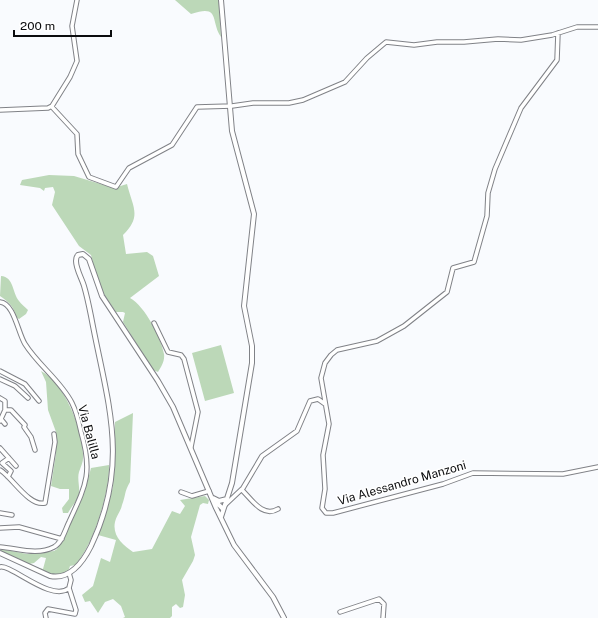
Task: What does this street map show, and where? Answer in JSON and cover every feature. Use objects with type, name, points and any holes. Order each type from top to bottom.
[{"type":"street","points":[[52,107],[70,77],[77,61],[72,26],[77,0]]},
{"type":"street","points":[[221,0],[228,106],[235,145],[253,205],[255,219],[244,306],[252,346],[252,363],[233,480],[221,518]]},
{"type":"street","points":[[52,107],[78,135],[78,154],[89,177],[116,187],[129,168],[172,145],[196,107],[293,102],[332,89],[348,80],[367,58],[387,42],[414,46],[435,42],[467,42],[495,39],[519,40],[558,33],[577,27],[598,27]]},
{"type":"street","name":"Via Alessandro Manzoni","points":[[558,33],[557,60],[521,108],[495,168],[488,193],[487,214],[479,237],[475,261],[470,264],[453,268],[447,292],[398,329],[377,341],[340,349],[330,355],[323,366],[320,376],[329,424],[323,455],[325,489],[322,507],[324,511],[328,513],[443,484],[473,473],[565,474],[598,467]]},
{"type":"street","points":[[0,110],[52,107]]},
{"type":"street","points":[[0,553],[52,576],[60,576],[69,573],[82,561],[95,537],[108,501],[113,470],[112,418],[87,298],[76,262],[78,255],[83,254],[88,256],[102,296],[166,394],[191,447],[215,505],[237,550],[272,597],[284,618]]},
{"type":"street","name":"Via Balilla","points":[[0,302],[5,303],[10,307],[18,330],[28,348],[70,400],[83,438],[88,462],[88,474],[62,539]]},
{"type":"street","points":[[154,324],[168,352],[181,355],[184,359],[198,412],[191,447]]},
{"type":"street","points":[[0,371],[25,384],[39,402]]},
{"type":"street","points":[[0,378],[15,386],[28,398]]},
{"type":"street","points":[[0,398],[5,401],[5,410],[0,420],[5,424]]},
{"type":"street","points":[[215,505],[219,509],[224,507],[242,490],[262,456],[297,431],[310,401],[318,399],[326,404]]},
{"type":"street","points":[[5,410],[11,410],[26,425],[24,427],[31,437],[35,450]]},
{"type":"street","points":[[0,470],[31,499],[41,504],[45,503],[55,442],[54,434]]},
{"type":"street","points":[[0,448],[16,466]]},
{"type":"street","points":[[8,476],[12,471],[2,463],[9,458]]},
{"type":"street","points":[[181,492],[192,496],[209,490]]},
{"type":"street","points":[[242,490],[264,511],[272,512],[278,510]]},
{"type":"street","points":[[212,498],[219,501],[228,499]]},
{"type":"street","points":[[212,498],[224,507]]},
{"type":"street","points":[[0,513],[12,515]]},
{"type":"street","points":[[0,528],[21,528],[62,539],[56,546],[46,550],[23,551],[0,546]]},
{"type":"street","points":[[0,567],[6,567],[27,581],[43,587],[61,591],[69,588]]},
{"type":"street","points":[[46,618],[45,612],[48,609],[75,614],[76,610],[69,588],[69,573]]},
{"type":"street","points":[[340,612],[377,598],[384,604],[383,618]]},
{"type":"green space","points":[[175,0],[219,0],[221,37],[211,13],[207,11],[200,11],[191,14]]},
{"type":"green space","points":[[49,175],[74,176],[114,188],[127,184],[133,206],[134,217],[129,228],[123,235],[126,254],[147,252],[153,256],[159,276],[130,298],[136,302],[147,315],[160,340],[164,359],[158,372],[153,370],[123,322],[125,313],[116,312],[99,287],[91,255],[79,246],[52,205],[55,192],[53,187],[45,188],[44,191],[40,188],[20,185],[22,180]]},
{"type":"green space","points":[[1,276],[5,277],[11,282],[19,301],[28,310],[26,314],[19,319],[16,317],[11,305],[0,296]]},
{"type":"green space","points":[[221,345],[234,393],[205,401],[192,353]]},
{"type":"green space","points":[[41,371],[50,377],[65,396],[76,420],[82,444],[83,459],[78,475],[79,494],[68,513],[63,513],[62,508],[69,499],[69,489],[60,489],[51,486],[56,453],[56,432],[48,410],[46,382]]},
{"type":"green space","points":[[133,413],[130,482],[116,520],[115,527],[115,532],[119,540],[133,552],[152,549],[172,511],[180,514],[185,506],[180,500],[205,496],[209,500],[208,504],[203,503],[200,505],[191,537],[195,555],[182,580],[185,595],[183,607],[180,608],[176,604],[172,607],[172,616],[170,618],[123,618],[125,617],[121,606],[113,599],[105,602],[98,613],[90,601],[85,602],[82,595],[93,586],[101,558],[110,562],[116,540],[98,535],[113,487],[115,422]]},
{"type":"green space","points":[[109,465],[107,489],[94,532],[82,556],[75,565],[70,566],[68,572],[59,575],[45,572],[32,566],[43,569],[46,558],[41,557],[34,563],[29,564],[0,552],[1,549],[27,554],[54,551],[57,549],[86,487],[91,468]]}]
